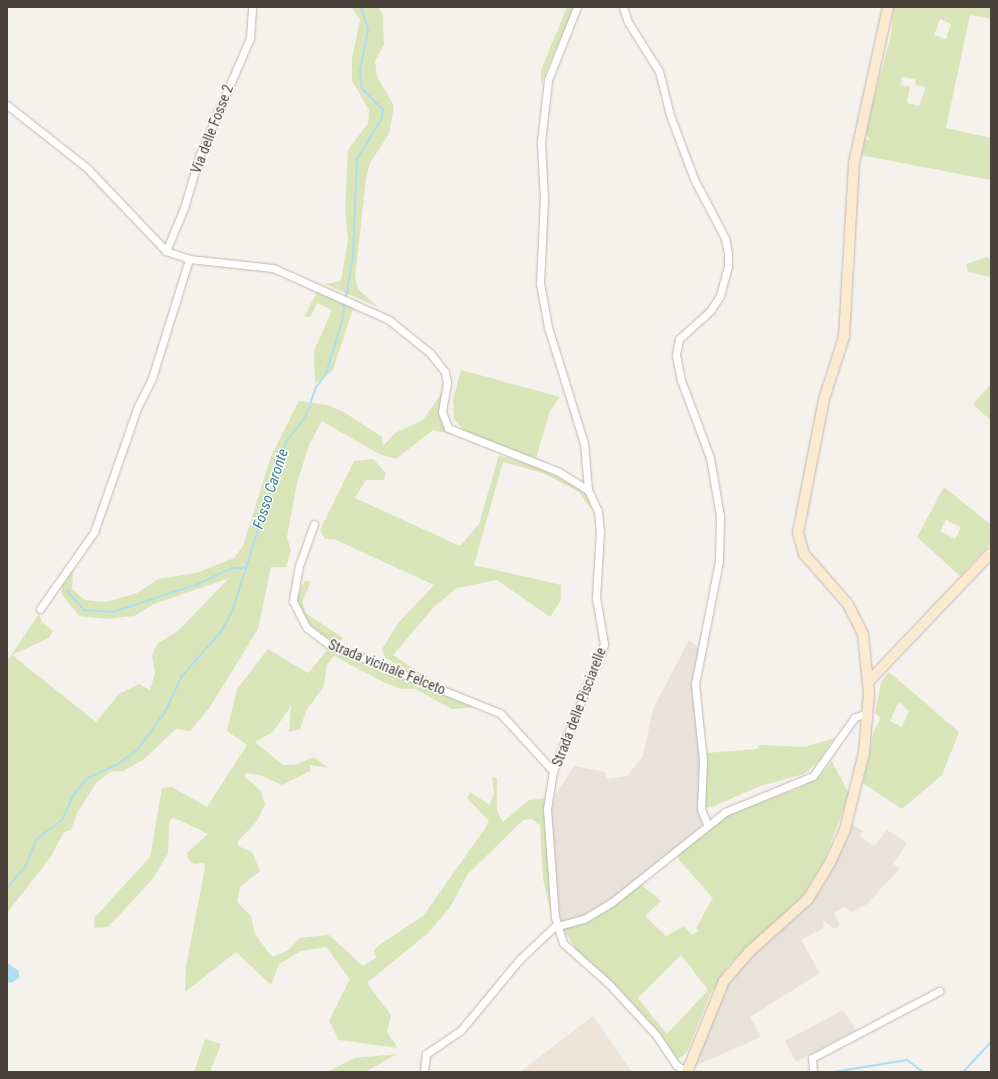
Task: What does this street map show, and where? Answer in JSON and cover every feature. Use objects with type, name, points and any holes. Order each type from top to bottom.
[{"type":"main road","points":[[687,1072],[724,981],[749,952],[808,899],[830,863],[845,829],[857,784],[868,713],[869,681],[866,647],[859,622],[847,603],[804,554],[798,533],[824,399],[844,337],[852,178],[888,7]]},
{"type":"main road","points":[[869,681],[991,553]]},
{"type":"street","name":"Via delle Fosse 2","points":[[166,251],[184,208],[199,157],[250,38],[252,7]]},
{"type":"street","points":[[577,7],[548,80],[541,142],[544,199],[540,283],[548,327],[584,443],[588,490]]},
{"type":"street","points":[[623,7],[628,22],[659,71],[670,115],[694,179],[725,238],[728,252],[726,273],[715,305],[685,333],[676,346],[681,380],[710,458],[721,523],[719,561],[695,684],[703,760],[700,801],[707,824]]},
{"type":"street","points":[[7,105],[87,168],[166,251],[189,259],[262,265],[329,291],[363,307],[403,330],[442,366],[447,382],[442,412],[448,428],[559,472],[588,490]]},
{"type":"street","points":[[40,610],[94,532],[138,406],[152,378],[189,259]]},
{"type":"street","name":"Strada delle Pisciarelle","points":[[588,490],[598,511],[600,532],[596,598],[604,644],[553,771],[547,809],[558,926],[563,943],[636,1013],[672,1060],[687,1072]]},
{"type":"street","name":"Strada vicinale Felceto","points":[[314,524],[299,566],[293,601],[307,628],[328,644],[500,713],[553,771]]},
{"type":"street","points":[[424,1072],[426,1054],[461,1030],[520,959],[558,926],[584,919],[612,902],[707,824],[744,803],[813,776],[855,718],[868,713]]},
{"type":"street","points":[[813,1072],[812,1058],[939,991]]},
{"type":"shaded area","points":[[689,640],[702,650],[695,684],[703,760],[701,791],[707,824],[596,912],[558,926],[547,809],[574,766],[605,772],[607,779],[627,776],[643,756],[653,709]]},
{"type":"shaded area","points":[[850,823],[863,831],[860,836],[874,846],[887,830],[907,843],[893,864],[900,868],[867,904],[851,912],[844,907],[834,913],[840,925],[835,929],[823,921],[824,928],[801,940],[820,973],[750,1017],[761,1037],[695,1066],[717,1001],[735,970],[796,916]]},
{"type":"shaded area","points":[[843,1010],[856,1030],[796,1062],[785,1041]]},
{"type":"shaded area","points":[[593,1016],[632,1072],[520,1072]]},
{"type":"green space","points":[[351,7],[378,7],[383,14],[384,45],[375,61],[377,76],[394,106],[389,134],[370,163],[366,179],[355,278],[358,289],[378,307],[325,284],[341,281],[348,240],[345,209],[348,150],[368,123],[369,110],[352,81],[352,59],[360,19]]},
{"type":"green space","points":[[567,7],[574,7],[541,84],[541,70]]},
{"type":"green space","points":[[893,7],[991,7],[991,19],[970,15],[946,128],[991,138],[991,180],[860,155],[863,139],[870,140],[865,132],[891,35]],"holes":[[[940,19],[951,24],[946,39],[934,35]],[[902,77],[916,79],[915,85],[926,87],[919,106],[907,103],[910,86],[901,85]]]},
{"type":"green space","points":[[987,257],[991,259],[991,277],[968,272],[967,264]]},
{"type":"green space","points":[[318,290],[354,306],[333,370],[315,384],[314,351],[332,310],[317,303],[310,317],[304,317]]},
{"type":"green space","points":[[461,370],[560,397],[550,411],[536,458],[466,433],[454,419],[453,399]]},
{"type":"green space","points":[[991,384],[991,421],[973,404]]},
{"type":"green space","points":[[444,389],[440,418],[450,434],[433,430],[396,459],[379,454],[322,421],[309,445],[297,483],[287,537],[291,551],[286,567],[271,567],[258,629],[210,707],[190,731],[176,729],[143,760],[123,771],[110,772],[96,783],[77,813],[71,830],[64,832],[50,858],[7,913],[7,662],[11,655],[39,614],[42,622],[53,631],[49,638],[12,655],[96,722],[119,694],[139,684],[150,690],[155,673],[152,655],[157,644],[179,630],[229,578],[154,604],[134,616],[107,619],[79,616],[62,595],[62,583],[73,570],[72,589],[85,600],[106,602],[137,593],[158,579],[196,573],[234,558],[243,546],[271,456],[299,401],[327,405],[344,412],[382,437],[383,446],[395,433],[423,420]]},
{"type":"green space","points":[[499,455],[537,467],[578,487],[588,496],[592,510],[579,492],[543,473],[503,462],[474,565],[561,585],[561,600],[550,617],[497,580],[457,588],[435,606],[393,655],[440,686],[385,658],[382,649],[399,622],[434,585],[334,539],[325,539],[320,530],[354,461],[373,459],[385,472],[384,480],[366,480],[355,498],[460,546],[479,524]]},
{"type":"green space","points":[[944,487],[991,525],[991,543],[960,576],[917,537]],"holes":[[[946,520],[961,527],[955,539],[940,531]]]},
{"type":"green space","points":[[305,581],[311,582],[302,602],[306,613],[343,638],[339,642],[326,638],[304,619],[296,597]]},
{"type":"green space","points":[[329,648],[476,707],[452,709],[415,689],[401,689],[383,682],[334,656],[327,664],[324,686],[306,711],[300,729],[289,732],[291,706],[273,732],[255,742],[283,765],[295,765],[314,757],[328,768],[310,765],[310,771],[282,785],[260,775],[246,773],[244,776],[261,791],[265,805],[257,821],[238,841],[238,846],[252,852],[260,871],[240,887],[237,902],[251,916],[255,934],[272,957],[287,951],[300,938],[329,935],[363,966],[376,958],[374,951],[378,946],[423,916],[486,827],[489,821],[467,798],[470,792],[490,805],[494,793],[492,778],[497,778],[497,810],[503,822],[529,800],[547,798],[553,921],[543,879],[540,825],[531,819],[523,820],[467,875],[451,906],[428,933],[367,983],[391,1015],[387,1032],[398,1048],[339,1040],[329,1021],[350,979],[326,947],[301,951],[279,964],[271,985],[236,952],[185,992],[186,966],[205,868],[204,863],[194,864],[188,859],[187,853],[208,834],[177,819],[172,818],[169,823],[168,854],[151,881],[108,927],[94,928],[95,917],[150,857],[162,788],[172,787],[207,807],[247,745],[227,731],[237,689],[268,649],[308,673]]},
{"type":"green space","points":[[889,672],[959,732],[942,775],[902,809],[863,783],[874,731],[881,718],[875,713],[881,682]],"holes":[[[899,702],[909,711],[902,727],[890,721]]]},
{"type":"green space","points":[[834,738],[819,761],[804,774],[760,786],[712,807],[707,808],[704,804],[706,753],[756,749],[760,745],[805,747]]},
{"type":"green space","points":[[832,761],[849,794],[825,859],[803,896],[728,965],[710,995],[687,1052],[678,1060],[658,1031],[575,948],[563,929],[579,923],[639,883],[661,901],[645,916],[666,936],[684,926],[692,935],[698,931],[696,928],[713,898],[678,859],[680,849],[724,815],[797,789],[819,777]],"holes":[[[681,955],[708,990],[667,1034],[638,998]]]},
{"type":"green space","points":[[205,1039],[221,1044],[210,1072],[194,1072]]},
{"type":"green space","points":[[397,1054],[365,1072],[327,1072],[355,1058]]},
{"type":"water","points":[[7,963],[19,971],[19,978],[11,983],[7,982]]},
{"type":"waterway","name":"Fosso Caronte","points":[[7,888],[25,867],[36,840],[62,820],[74,794],[88,778],[118,764],[137,750],[165,712],[181,677],[221,632],[233,609],[286,442],[306,416],[316,387],[326,374],[342,321],[353,255],[357,159],[382,118],[383,110],[362,89],[360,71],[368,30],[361,7]]},
{"type":"waterway","points":[[67,591],[84,610],[113,612],[198,584],[233,568],[246,568]]},
{"type":"waterway","points":[[963,1072],[991,1042]]},
{"type":"waterway","points":[[834,1072],[907,1060],[923,1072]]}]
